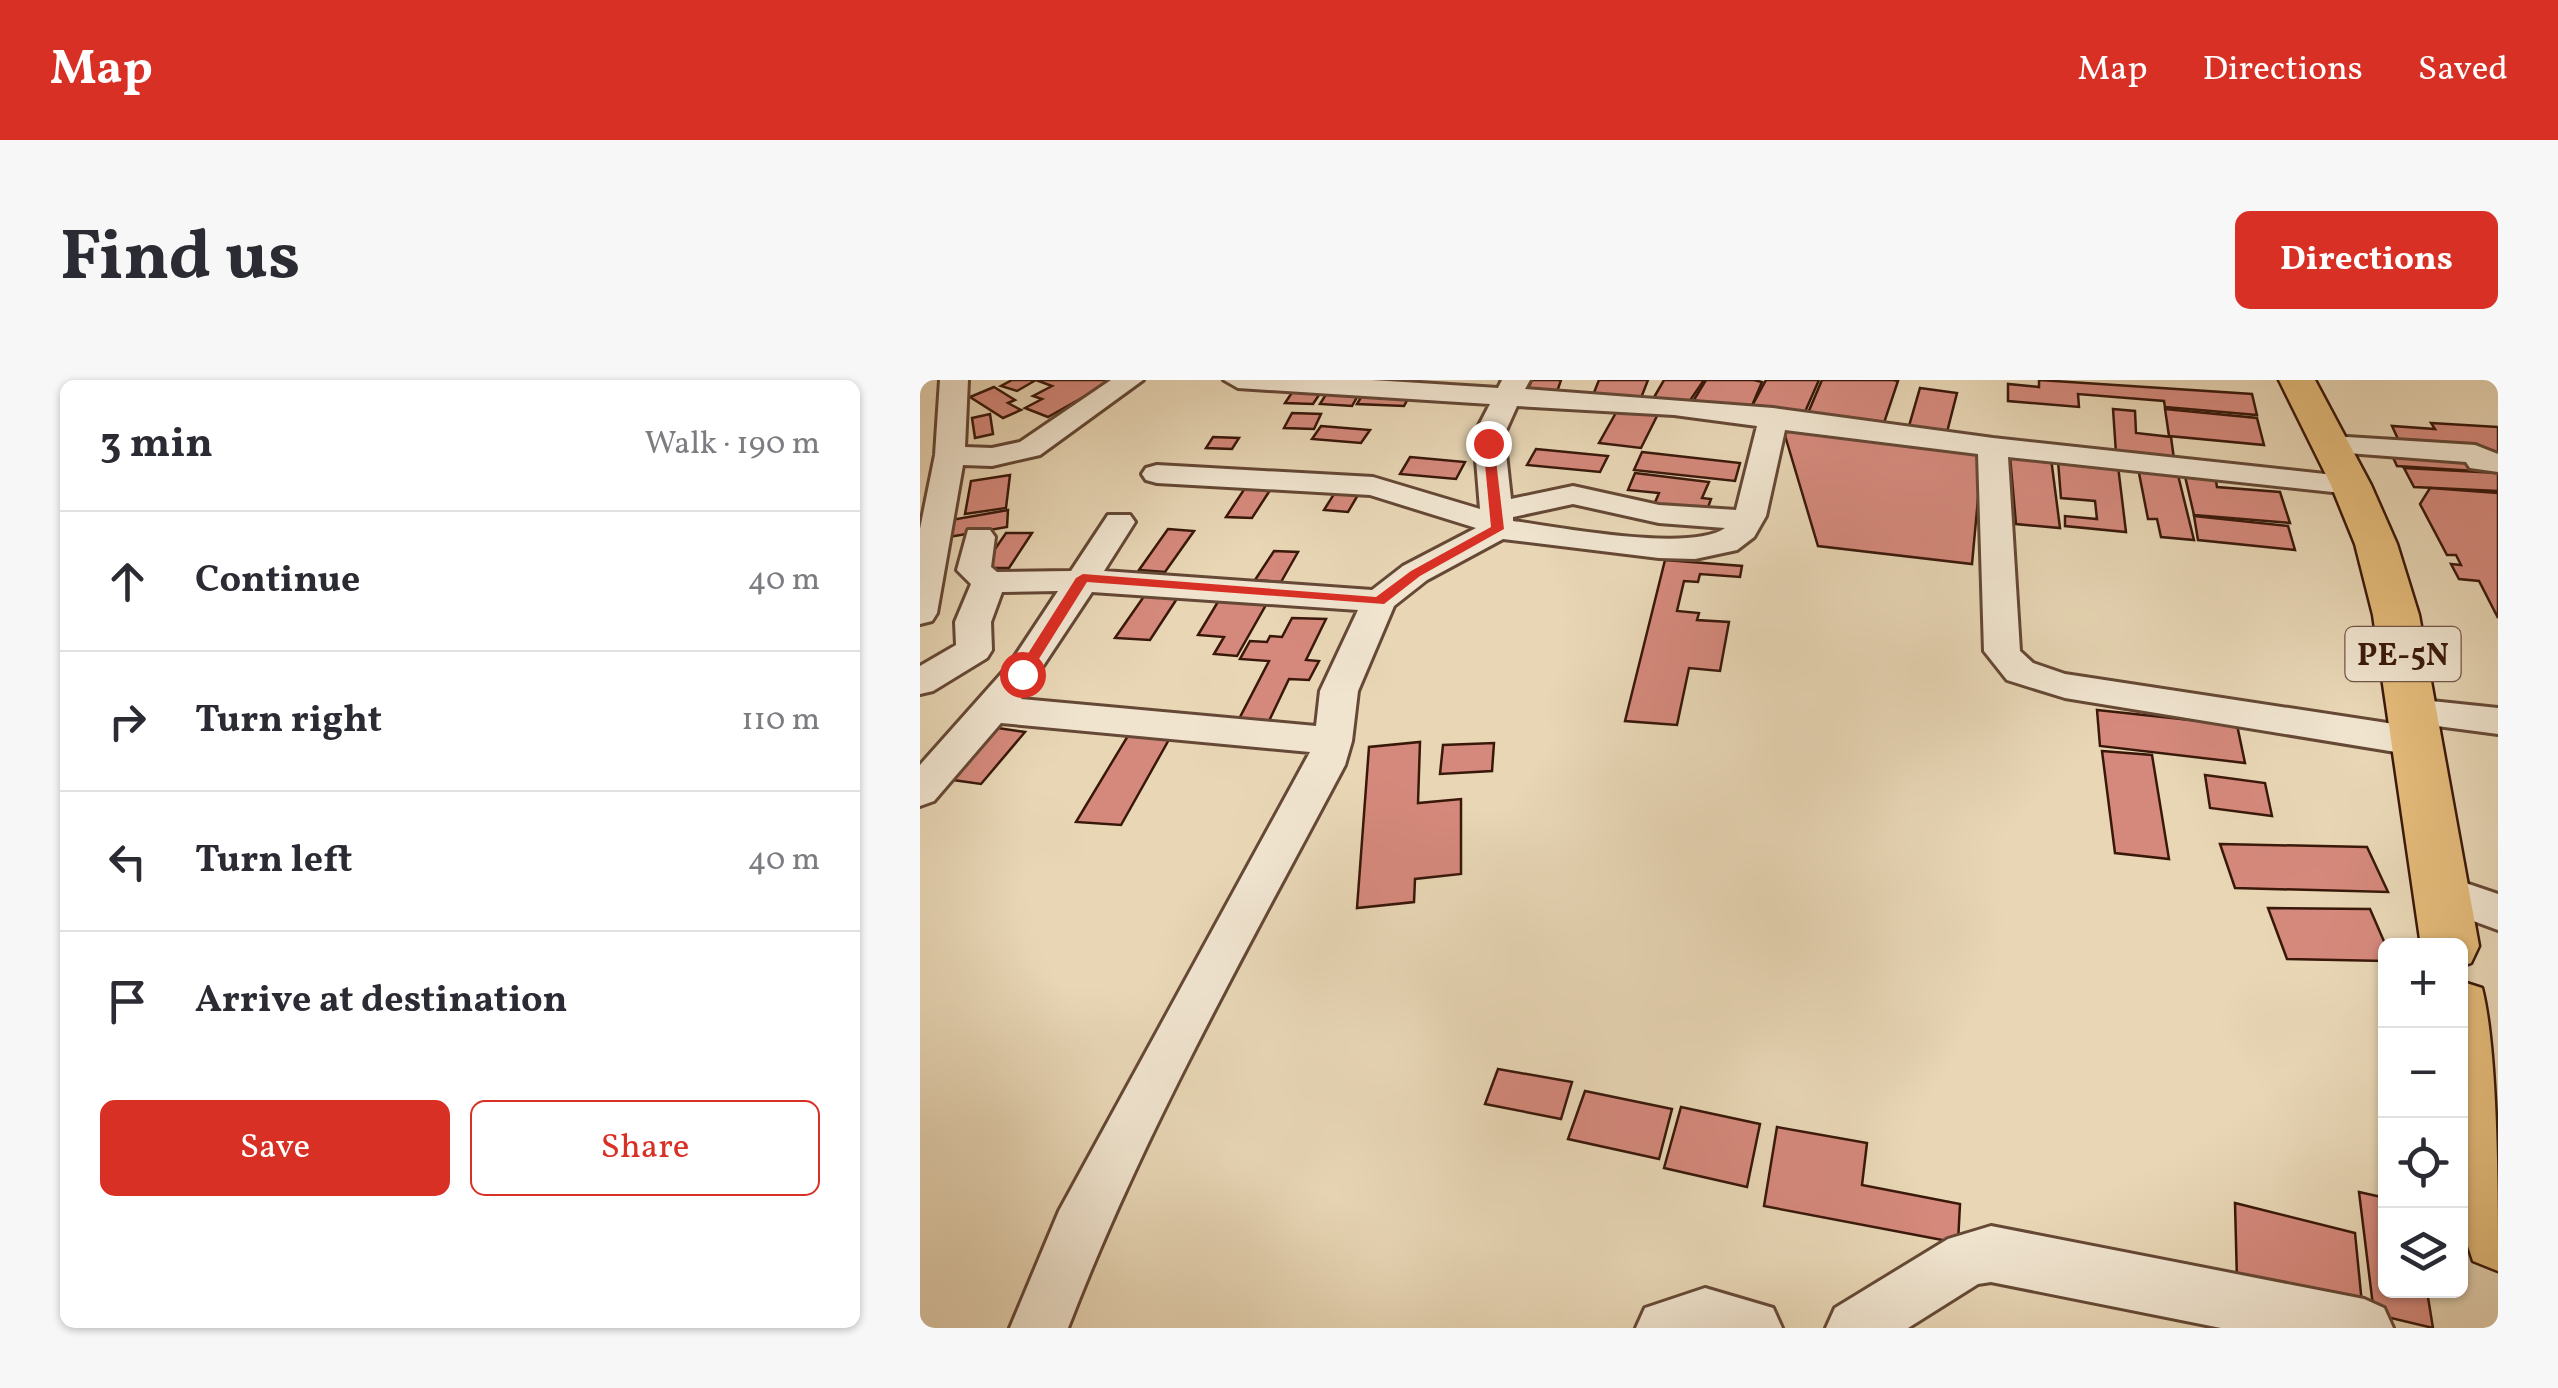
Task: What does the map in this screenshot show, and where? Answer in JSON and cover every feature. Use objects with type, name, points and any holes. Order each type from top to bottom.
[{"type":"highway","name":"PE-5N","points":[[2298,380],[2376,544],[2396,615],[2449,938]]},
{"type":"highway","points":[[2463,1028],[2498,1236]]},
{"type":"street","points":[[920,614],[922,576],[950,454],[954,380]]},
{"type":"street","points":[[950,454],[992,457],[1030,449],[1129,380]]},
{"type":"street","points":[[1238,380],[1512,388],[1993,447],[2341,465],[2475,454],[2480,462],[2498,463]]},
{"type":"street","points":[[1497,521],[1489,435],[1512,388]]},
{"type":"street","points":[[1158,474],[1372,486],[1597,544],[1694,549],[1726,544],[1743,530],[1759,488],[1773,417]]},
{"type":"street","points":[[1993,447],[2002,651],[2006,663],[2019,672],[2065,686],[2416,727],[2498,721]]},
{"type":"street","points":[[1039,1328],[1094,1198],[1160,1066],[1297,822],[1333,741],[1338,692],[1379,601],[1497,521]]},
{"type":"street","points":[[920,790],[1022,674],[1119,522]]},
{"type":"street","points":[[979,537],[974,570],[989,582],[1083,578],[1379,601]]},
{"type":"street","points":[[920,682],[974,650],[973,622],[989,582]]},
{"type":"street","points":[[993,709],[1333,741]]},
{"type":"street","points":[[2442,892],[2498,912]]},
{"type":"street","points":[[1855,1328],[1968,1259],[1991,1254],[2364,1328]]},
{"type":"street","points":[[1665,1328],[1705,1317],[1752,1328]]},
{"type":"building","points":[[1012,380],[1036,380],[1017,391],[1001,386]]},
{"type":"building","points":[[1036,380],[1110,382],[1048,417],[1025,408],[1042,399],[1033,396],[1052,386]]},
{"type":"building","points":[[1532,380],[1561,380],[1557,392],[1527,391]]},
{"type":"building","points":[[1599,380],[1648,380],[1641,398],[1593,395]]},
{"type":"building","points":[[1664,380],[1704,380],[1689,402],[1653,399]]},
{"type":"building","points":[[1706,380],[1762,382],[1751,408],[1692,403]]},
{"type":"building","points":[[1766,380],[1819,380],[1804,414],[1752,406]]},
{"type":"building","points":[[1822,380],[1898,381],[1884,423],[1808,413]]},
{"type":"building","points":[[2039,380],[2252,394],[2257,415],[2165,407],[2164,401],[2078,394],[2079,407],[2008,401],[2008,384],[2039,387]]},
{"type":"building","points":[[994,387],[1015,400],[1008,403],[1021,410],[1003,418],[970,397]]},
{"type":"building","points":[[1295,388],[1323,389],[1313,404],[1285,403]]},
{"type":"building","points":[[1330,388],[1361,390],[1352,406],[1320,404]]},
{"type":"building","points":[[1920,388],[1957,393],[1947,432],[1909,426]]},
{"type":"building","points":[[1364,392],[1410,395],[1404,406],[1357,404]]},
{"type":"building","points":[[1618,409],[1658,414],[1641,448],[1599,443]]},
{"type":"building","points":[[2113,409],[2135,411],[2136,433],[2171,437],[2174,459],[2116,453]]},
{"type":"building","points":[[2165,409],[2257,418],[2264,445],[2169,436]]},
{"type":"building","points":[[1292,413],[1321,414],[1314,429],[1284,428]]},
{"type":"building","points":[[990,414],[993,434],[975,438],[972,418]]},
{"type":"building","points":[[2431,423],[2498,427],[2498,458],[2485,457],[2477,444],[2398,439],[2392,426],[2435,429]]},
{"type":"building","points":[[1321,426],[1370,430],[1361,443],[1312,439]]},
{"type":"building","points":[[1783,429],[1912,441],[1911,447],[1982,455],[1972,564],[1818,546]]},
{"type":"building","points":[[1213,437],[1239,438],[1232,449],[1206,448]]},
{"type":"building","points":[[1536,449],[1608,456],[1600,472],[1527,465]]},
{"type":"building","points":[[2390,451],[2466,456],[2475,471],[2397,466]]},
{"type":"building","points":[[1642,452],[1740,463],[1735,481],[1634,470]]},
{"type":"building","points":[[2010,456],[2051,458],[2060,528],[2016,524]]},
{"type":"building","points":[[1410,457],[1465,462],[1456,479],[1400,474]]},
{"type":"building","points":[[2058,461],[2118,466],[2126,532],[2065,526],[2065,516],[2097,519],[2095,501],[2061,498]]},
{"type":"building","points":[[2138,468],[2177,471],[2194,540],[2161,537],[2157,519],[2148,519]]},
{"type":"building","points":[[2404,468],[2498,473],[2498,491],[2414,487]]},
{"type":"building","points":[[2184,472],[2215,475],[2217,487],[2280,492],[2290,523],[2194,515]]},
{"type":"building","points":[[1635,473],[1709,482],[1702,498],[1711,499],[1706,513],[1653,507],[1659,493],[1628,490]]},
{"type":"building","points":[[1010,475],[1006,508],[965,514],[971,481]]},
{"type":"building","points":[[1249,482],[1274,484],[1252,518],[1226,517]]},
{"type":"building","points":[[1339,486],[1362,488],[1348,512],[1324,510]]},
{"type":"building","points":[[2430,488],[2498,493],[2498,618],[2479,581],[2459,579],[2451,564],[2461,565],[2456,555],[2447,555],[2420,504]]},
{"type":"building","points":[[1008,510],[1007,527],[949,537],[951,520]]},
{"type":"building","points":[[2194,516],[2288,526],[2295,550],[2198,540]]},
{"type":"building","points":[[1168,529],[1194,531],[1165,572],[1139,570]]},
{"type":"building","points":[[1006,533],[1032,533],[1009,568],[982,568]]},
{"type":"building","points":[[1274,551],[1298,552],[1281,582],[1255,580]]},
{"type":"building","points":[[1665,560],[1742,566],[1740,577],[1700,574],[1698,582],[1684,581],[1677,611],[1699,613],[1697,620],[1729,622],[1720,671],[1689,668],[1677,725],[1625,721]]},
{"type":"building","points":[[1147,592],[1180,594],[1150,640],[1115,638]]},
{"type":"building","points":[[1219,600],[1267,603],[1237,656],[1214,654],[1224,637],[1198,635]]},
{"type":"building","points":[[1292,618],[1326,619],[1306,660],[1319,661],[1309,680],[1289,679],[1268,723],[1238,721],[1269,661],[1240,659],[1250,641],[1267,642],[1270,636],[1282,637]]},
{"type":"building","points":[[2097,710],[2237,725],[2245,763],[2100,746]]},
{"type":"building","points":[[991,727],[1025,732],[981,784],[946,779]]},
{"type":"building","points":[[1129,734],[1171,736],[1121,825],[1076,822]]},
{"type":"building","points":[[1420,742],[1418,803],[1461,799],[1461,874],[1415,879],[1414,902],[1357,908],[1369,747]]},
{"type":"building","points":[[1494,743],[1492,771],[1440,774],[1443,745]]},
{"type":"building","points":[[2102,751],[2152,755],[2169,859],[2115,853]]},
{"type":"building","points":[[2205,775],[2265,783],[2272,816],[2210,808]]},
{"type":"building","points":[[2220,844],[2367,847],[2388,892],[2235,888]]},
{"type":"building","points":[[2268,908],[2370,909],[2383,938],[2378,938],[2378,961],[2287,959]]},
{"type":"building","points":[[1498,1069],[1572,1082],[1561,1119],[1485,1104]]},
{"type":"building","points":[[1585,1091],[1672,1109],[1659,1159],[1568,1139]]},
{"type":"building","points":[[1681,1107],[1760,1124],[1747,1187],[1664,1168]]},
{"type":"building","points":[[1777,1127],[1867,1143],[1862,1185],[1960,1204],[1958,1243],[1764,1206]]},
{"type":"building","points":[[2359,1192],[2378,1196],[2378,1298],[2428,1298],[2433,1328],[2374,1314]]},
{"type":"building","points":[[2235,1203],[2355,1233],[2363,1314],[2237,1281]]},
{"type":"route","points":[[1022,674],[1083,578],[1379,601],[1416,574],[1498,529],[1488,443]]}]
